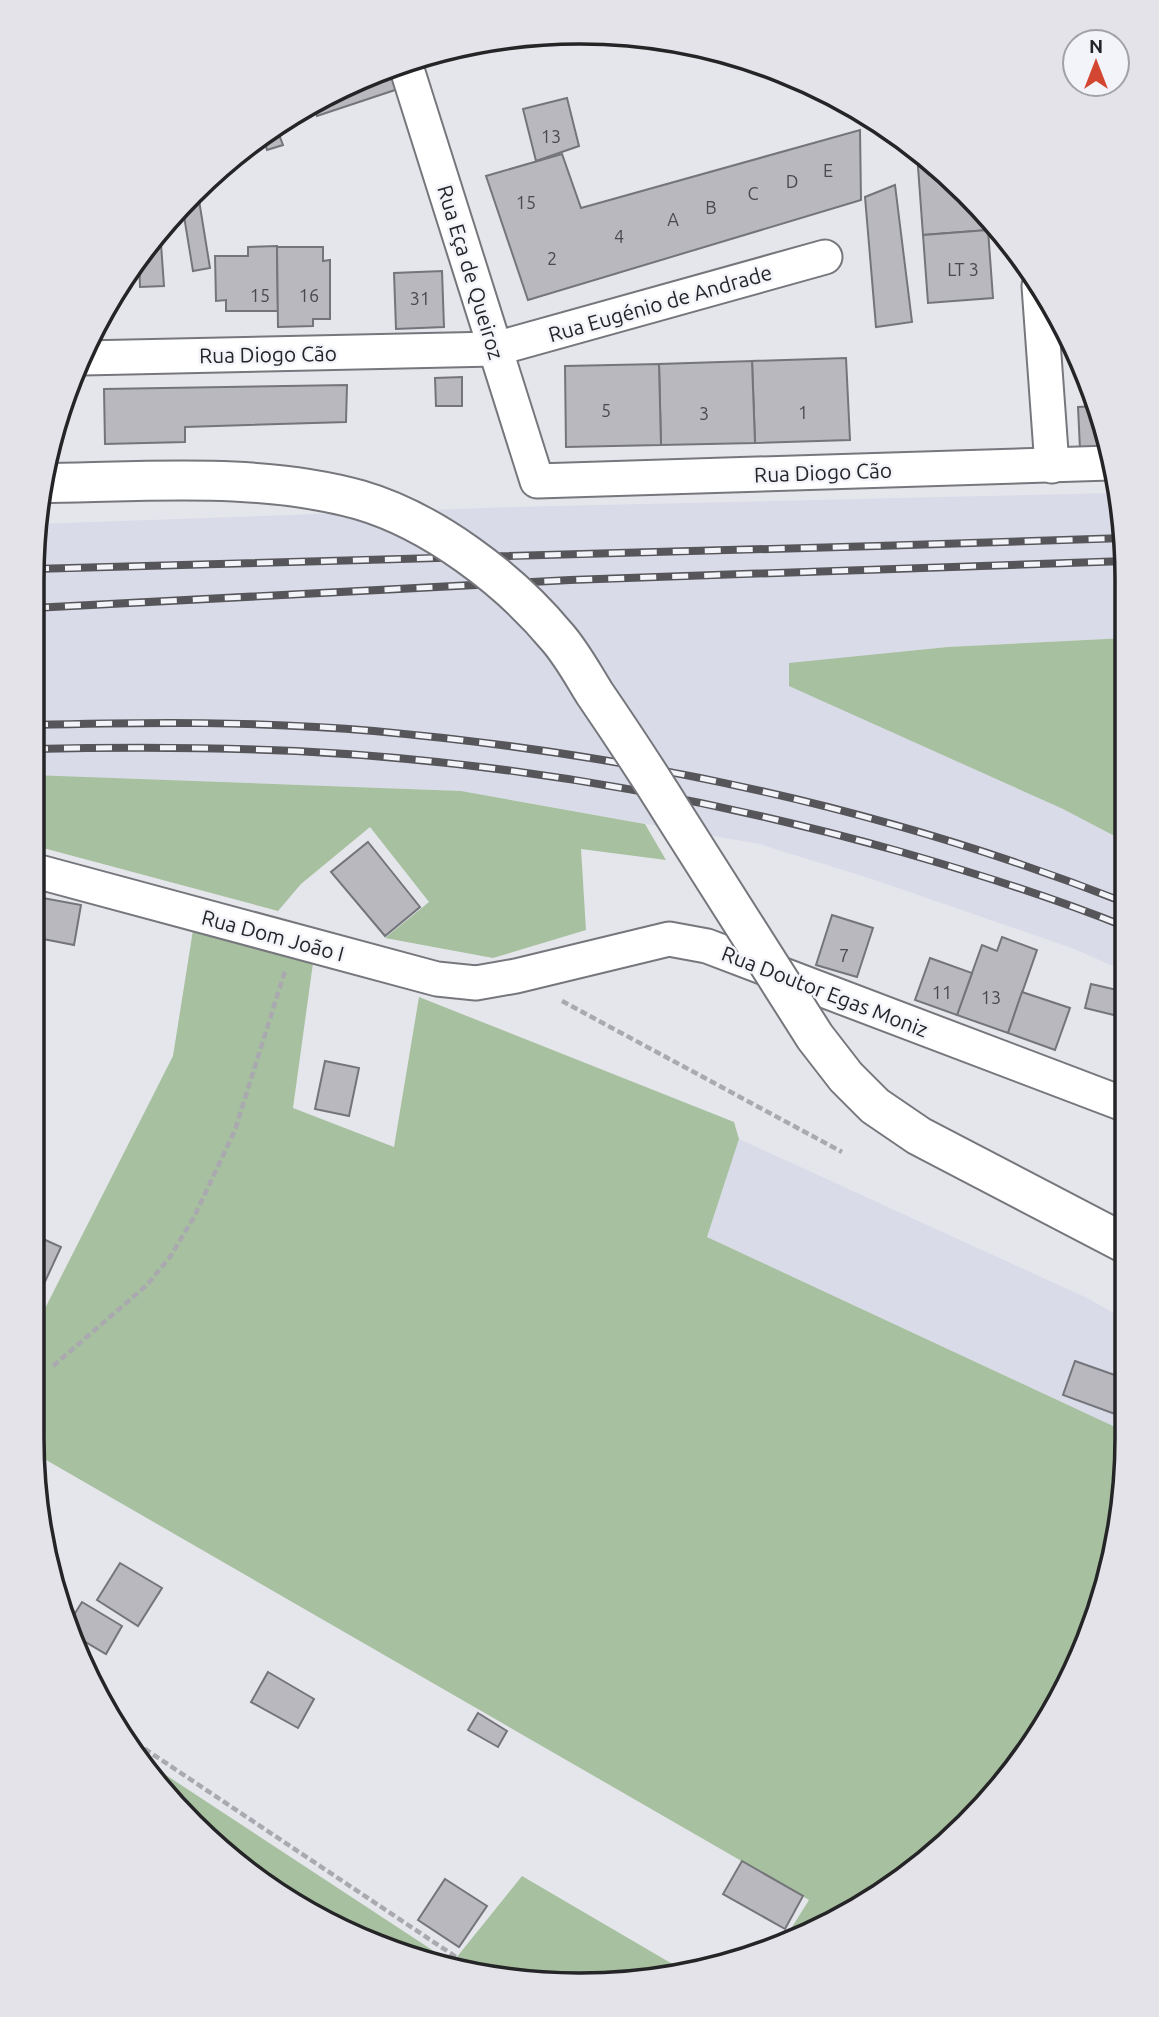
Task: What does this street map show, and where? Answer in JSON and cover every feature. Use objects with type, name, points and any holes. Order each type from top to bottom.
[{"type":"main road","points":[[53,483],[236,482],[293,486],[373,505],[436,533],[520,598],[558,638],[639,759],[815,1037],[846,1077],[875,1105],[919,1136],[1115,1238]]},
{"type":"street","name":"Rua Eça de Queiroz","points":[[408,72],[537,481]]},
{"type":"street","name":"Rua Eugénio de Andrade","points":[[495,349],[825,257]]},
{"type":"street","points":[[1041,308],[1052,466]]},
{"type":"street","name":"Rua Diogo Cão","points":[[92,358],[495,349]]},
{"type":"street","name":"Rua Diogo Cão","points":[[537,481],[1102,463]]},
{"type":"street","name":"Rua Dom João I","points":[[44,873],[437,979],[476,983],[516,976]]},
{"type":"street","name":"Rua Doutor Egas Moniz","points":[[516,976],[669,939],[707,946],[1115,1101]]},
{"type":"path","points":[[53,1366],[146,1285],[170,1257],[194,1216],[235,1129],[294,941]]},
{"type":"path","points":[[516,976],[842,1152]]},
{"type":"path","points":[[143,1747],[460,1959]]},
{"type":"shaded area","points":[[1108,493],[1114,544],[1115,639],[948,647],[789,664],[789,685],[1063,809],[1115,836],[1115,967],[1072,948],[869,878],[759,844],[461,791],[44,775],[44,580],[47,524],[513,507]]},
{"type":"shaded area","points":[[739,1139],[1087,1298],[1115,1314],[1115,1427],[707,1237]]},
{"type":"green space","points":[[1115,639],[1115,836],[1063,809],[789,686],[789,663],[948,647]]},
{"type":"green space","points":[[44,775],[461,791],[645,824],[666,860],[581,849],[586,930],[493,958],[385,938],[429,902],[370,827],[301,884],[278,911],[44,848]]},
{"type":"green space","points":[[193,930],[313,963],[293,1108],[394,1147],[419,997],[734,1122],[739,1139],[707,1237],[1115,1427],[1111,1507],[1087,1610],[1060,1674],[1043,1705],[1005,1764],[982,1791],[906,1863],[847,1901],[790,1930],[809,1900],[45,1459],[44,1310],[173,1056]]},
{"type":"green space","points":[[160,1771],[439,1954],[407,1945],[343,1918],[282,1883],[226,1840]]},
{"type":"green space","points":[[522,1876],[674,1965],[615,1972],[544,1972],[510,1969],[456,1958]]},
{"type":"building","points":[[400,75],[404,87],[317,116],[316,114],[343,99]]},
{"type":"building","points":[[567,98],[579,146],[536,161],[523,109]]},
{"type":"building","points":[[860,130],[861,200],[528,300],[486,176],[562,154],[581,208]]},
{"type":"building","points":[[279,136],[283,145],[267,150],[266,145]]},
{"type":"building","points":[[918,167],[933,177],[986,230],[923,235]]},
{"type":"building","points":[[895,185],[912,322],[876,327],[865,197]]},
{"type":"building","points":[[199,203],[210,268],[193,271],[184,218]]},
{"type":"building","points":[[986,230],[988,233],[993,298],[928,303],[923,235]]},
{"type":"building","points":[[161,245],[164,286],[140,287],[140,274]]},
{"type":"building","points":[[277,246],[278,311],[226,311],[226,300],[216,301],[215,256],[248,256],[248,247]]},
{"type":"building","points":[[277,247],[323,247],[323,261],[330,260],[330,319],[313,319],[313,326],[278,327]]},
{"type":"building","points":[[442,271],[444,327],[396,329],[394,273]]},
{"type":"building","points":[[846,358],[850,440],[755,443],[752,361]]},
{"type":"building","points":[[752,361],[755,443],[661,445],[659,364]]},
{"type":"building","points":[[659,364],[661,445],[566,447],[565,366]]},
{"type":"building","points":[[462,377],[462,406],[436,406],[435,378]]},
{"type":"building","points":[[347,385],[346,422],[185,427],[185,442],[105,444],[104,389]]},
{"type":"building","points":[[1078,407],[1087,407],[1099,449],[1080,449]]},
{"type":"building","points":[[368,842],[420,907],[385,936],[331,872]]},
{"type":"building","points":[[44,898],[81,905],[74,945],[44,939]]},
{"type":"building","points":[[832,915],[873,928],[857,977],[816,965]]},
{"type":"building","points":[[1002,937],[1037,950],[1008,1033],[957,1015],[982,945],[997,951]]},
{"type":"building","points":[[930,958],[972,973],[957,1015],[915,1000]]},
{"type":"building","points":[[1091,984],[1115,989],[1115,1015],[1085,1008]]},
{"type":"building","points":[[1022,992],[1070,1008],[1055,1050],[1008,1033]]},
{"type":"building","points":[[325,1061],[359,1068],[349,1116],[315,1109]]},
{"type":"building","points":[[44,1239],[61,1247],[44,1284]]},
{"type":"building","points":[[1075,1361],[1115,1375],[1115,1414],[1063,1395]]},
{"type":"building","points":[[120,1563],[162,1588],[138,1626],[97,1600]]},
{"type":"building","points":[[82,1602],[122,1626],[106,1654],[84,1641],[74,1615]]},
{"type":"building","points":[[268,1672],[314,1699],[298,1728],[251,1702]]},
{"type":"building","points":[[478,1713],[507,1731],[498,1747],[468,1730]]},
{"type":"building","points":[[742,1861],[803,1896],[785,1929],[723,1894]]},
{"type":"building","points":[[445,1879],[487,1906],[459,1947],[418,1920]]},
{"type":"railway","points":[[44,569],[1114,538]]},
{"type":"railway","points":[[44,607],[570,580],[1114,561]]},
{"type":"railway","points":[[44,725],[289,725],[470,741],[566,754],[662,770],[850,813],[943,839],[1115,899]]},
{"type":"railway","points":[[44,749],[296,751],[448,763],[600,784],[824,831],[956,868],[1115,923]]}]
